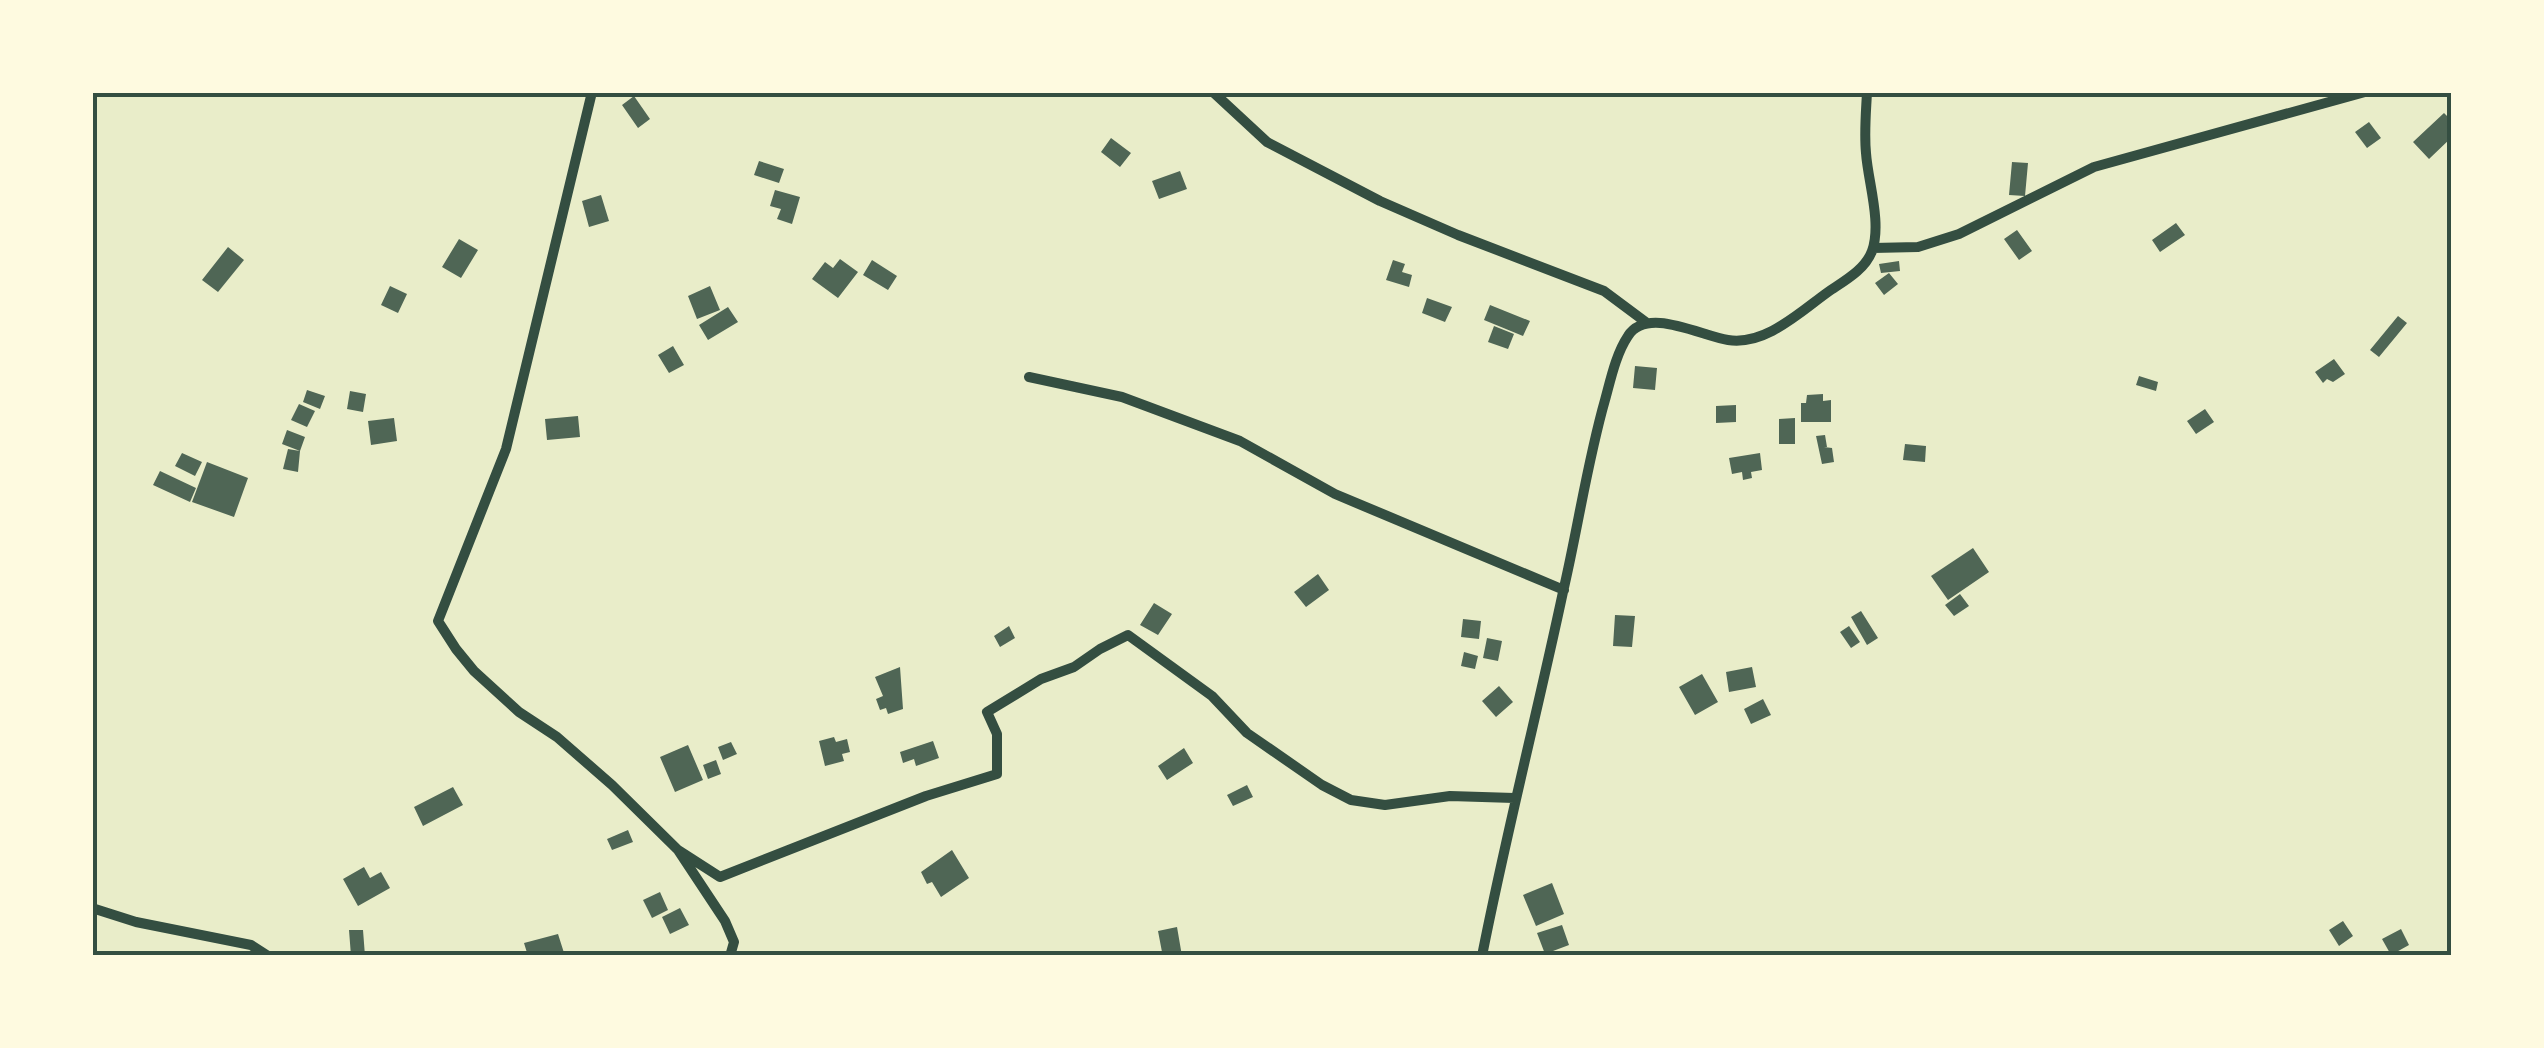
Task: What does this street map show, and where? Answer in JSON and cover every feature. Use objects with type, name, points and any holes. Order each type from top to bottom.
[{"type":"street","points":[[592,92],[506,449],[438,621],[474,671],[519,712],[557,736],[678,850],[720,878],[926,796],[997,774],[998,734],[987,712],[1041,679],[1074,668],[1128,635],[1212,696],[1247,733],[1322,785],[1351,800],[1385,805],[1450,796],[1514,798]]},
{"type":"street","points":[[1212,92],[1267,142],[1380,201],[1527,264],[1604,291],[1647,323],[1732,341],[1778,328],[1852,276],[1866,261],[1873,248],[1874,227],[1865,148],[1867,92]]},
{"type":"street","points":[[1873,248],[1918,247],[1959,234],[2094,166],[2365,92]]},
{"type":"street","points":[[1482,956],[1514,798],[1564,590],[1588,462],[1611,379],[1631,331],[1647,323]]},
{"type":"street","points":[[1029,378],[1122,397],[1240,442],[1335,494],[1564,590]]},
{"type":"street","points":[[678,850],[725,920],[734,942],[730,955]]},
{"type":"street","points":[[92,908],[136,922],[251,945],[268,956]]},
{"type":"building","points":[[634,96],[650,119],[638,128],[622,105]]},
{"type":"building","points":[[2444,113],[2452,121],[2452,137],[2429,159],[2413,142]]},
{"type":"building","points":[[2369,122],[2381,138],[2367,148],[2355,132]]},
{"type":"building","points":[[1111,138],[1131,153],[1120,167],[1101,152]]},
{"type":"building","points":[[759,161],[784,169],[779,183],[754,175]]},
{"type":"building","points":[[2012,162],[2028,163],[2025,196],[2009,195]]},
{"type":"building","points":[[1180,171],[1187,189],[1159,199],[1152,181]]},
{"type":"building","points":[[775,190],[800,197],[792,224],[777,219],[781,209],[770,206]]},
{"type":"building","points":[[601,195],[609,221],[589,227],[582,201]]},
{"type":"building","points":[[2176,223],[2185,235],[2160,252],[2152,240]]},
{"type":"building","points":[[2017,230],[2032,251],[2019,260],[2004,239]]},
{"type":"building","points":[[459,239],[478,250],[461,278],[442,267]]},
{"type":"building","points":[[228,247],[244,260],[218,292],[202,280]]},
{"type":"building","points":[[840,259],[858,272],[838,298],[812,279],[825,262],[833,268]]},
{"type":"building","points":[[872,260],[897,276],[888,290],[863,275]]},
{"type":"building","points":[[1393,260],[1405,264],[1402,272],[1412,275],[1409,287],[1386,280]]},
{"type":"building","points":[[1899,261],[1900,271],[1881,273],[1879,264]]},
{"type":"building","points":[[1889,273],[1898,284],[1884,295],[1875,283]]},
{"type":"building","points":[[390,286],[407,294],[398,313],[381,305]]},
{"type":"building","points":[[710,286],[720,310],[697,319],[688,296]]},
{"type":"building","points":[[1427,298],[1452,307],[1445,322],[1422,313]]},
{"type":"building","points":[[1490,305],[1530,321],[1523,336],[1484,320]]},
{"type":"building","points":[[728,307],[738,322],[708,340],[699,325]]},
{"type":"building","points":[[2398,316],[2407,323],[2379,357],[2370,350]]},
{"type":"building","points":[[1494,326],[1514,334],[1508,349],[1488,342]]},
{"type":"building","points":[[673,346],[684,365],[669,373],[658,355]]},
{"type":"building","points":[[2334,359],[2345,374],[2323,383],[2315,372]]},
{"type":"building","points":[[1635,366],[1657,368],[1655,390],[1633,388]]},
{"type":"building","points":[[2139,376],[2158,382],[2156,391],[2136,385]]},
{"type":"building","points":[[307,390],[325,396],[320,409],[303,402]]},
{"type":"building","points":[[350,391],[366,394],[363,412],[347,409]]},
{"type":"building","points":[[1823,394],[1823,401],[1831,400],[1831,422],[1801,422],[1801,403],[1806,403],[1807,395]]},
{"type":"building","points":[[299,404],[315,411],[307,427],[291,420]]},
{"type":"building","points":[[1736,405],[1736,422],[1716,423],[1716,406]]},
{"type":"building","points":[[2205,409],[2214,422],[2196,434],[2187,421]]},
{"type":"building","points":[[578,416],[580,437],[547,440],[545,419]]},
{"type":"building","points":[[394,418],[397,441],[371,445],[368,421]]},
{"type":"building","points":[[1795,418],[1795,444],[1779,444],[1779,419]]},
{"type":"building","points":[[287,430],[305,437],[300,451],[282,444]]},
{"type":"building","points":[[1825,435],[1824,447],[1832,448],[1834,462],[1822,464],[1816,436]]},
{"type":"building","points":[[1905,444],[1926,446],[1925,462],[1903,460]]},
{"type":"building","points":[[288,449],[300,451],[298,472],[283,469]]},
{"type":"building","points":[[182,453],[202,462],[195,476],[175,466]]},
{"type":"building","points":[[1760,453],[1762,470],[1751,472],[1752,478],[1743,480],[1742,472],[1732,474],[1729,458]]},
{"type":"building","points":[[207,462],[248,478],[234,517],[192,502]]},
{"type":"building","points":[[160,471],[196,488],[190,502],[153,485]]},
{"type":"building","points":[[1973,548],[1989,572],[1948,600],[1931,576]]},
{"type":"building","points":[[1318,574],[1329,590],[1306,607],[1294,592]]},
{"type":"building","points":[[1960,594],[1969,606],[1954,616],[1945,605]]},
{"type":"building","points":[[1154,603],[1172,614],[1158,635],[1140,625]]},
{"type":"building","points":[[1861,611],[1878,638],[1867,645],[1851,617]]},
{"type":"building","points":[[1615,615],[1635,616],[1632,647],[1613,646]]},
{"type":"building","points":[[1463,619],[1481,621],[1479,639],[1461,637]]},
{"type":"building","points":[[1009,626],[1015,638],[1000,647],[994,636]]},
{"type":"building","points":[[1849,626],[1860,642],[1851,648],[1840,632]]},
{"type":"building","points":[[1487,638],[1502,641],[1498,661],[1483,658]]},
{"type":"building","points":[[1464,652],[1478,656],[1475,669],[1461,666]]},
{"type":"building","points":[[900,667],[903,709],[888,714],[886,708],[880,710],[876,699],[883,696],[875,677]]},
{"type":"building","points":[[1752,667],[1756,687],[1729,692],[1726,672]]},
{"type":"building","points":[[1702,674],[1718,702],[1695,715],[1679,687]]},
{"type":"building","points":[[1499,686],[1513,702],[1496,717],[1482,701]]},
{"type":"building","points":[[1763,699],[1771,715],[1751,724],[1744,709]]},
{"type":"building","points":[[834,737],[836,742],[847,739],[850,752],[842,754],[844,761],[825,766],[819,741]]},
{"type":"building","points":[[933,741],[939,758],[916,766],[914,759],[903,763],[900,752]]},
{"type":"building","points":[[731,742],[737,754],[723,760],[718,747]]},
{"type":"building","points":[[688,745],[703,780],[675,792],[660,757]]},
{"type":"building","points":[[1184,748],[1193,763],[1167,780],[1158,766]]},
{"type":"building","points":[[716,760],[721,774],[708,779],[703,765]]},
{"type":"building","points":[[1247,785],[1253,797],[1233,806],[1227,795]]},
{"type":"building","points":[[453,787],[463,805],[423,826],[414,807]]},
{"type":"building","points":[[628,830],[633,842],[612,850],[607,839]]},
{"type":"building","points":[[952,850],[969,878],[941,897],[921,872]]},
{"type":"building","points":[[364,867],[370,878],[381,872],[390,888],[358,906],[343,879]]},
{"type":"building","points":[[1552,883],[1564,914],[1536,926],[1523,895]]},
{"type":"building","points":[[660,892],[668,910],[652,918],[643,900]]},
{"type":"building","points":[[680,908],[689,925],[670,934],[662,917]]},
{"type":"building","points":[[2343,921],[2353,936],[2339,946],[2329,930]]},
{"type":"building","points":[[1562,925],[1569,945],[1545,954],[1537,933]]},
{"type":"building","points":[[1177,927],[1182,956],[1153,956],[1162,952],[1158,931]]},
{"type":"building","points":[[2401,929],[2409,945],[2391,955],[2382,939]]},
{"type":"building","points":[[349,930],[363,930],[365,956],[351,956]]},
{"type":"building","points":[[558,934],[565,956],[528,956],[524,943]]}]
